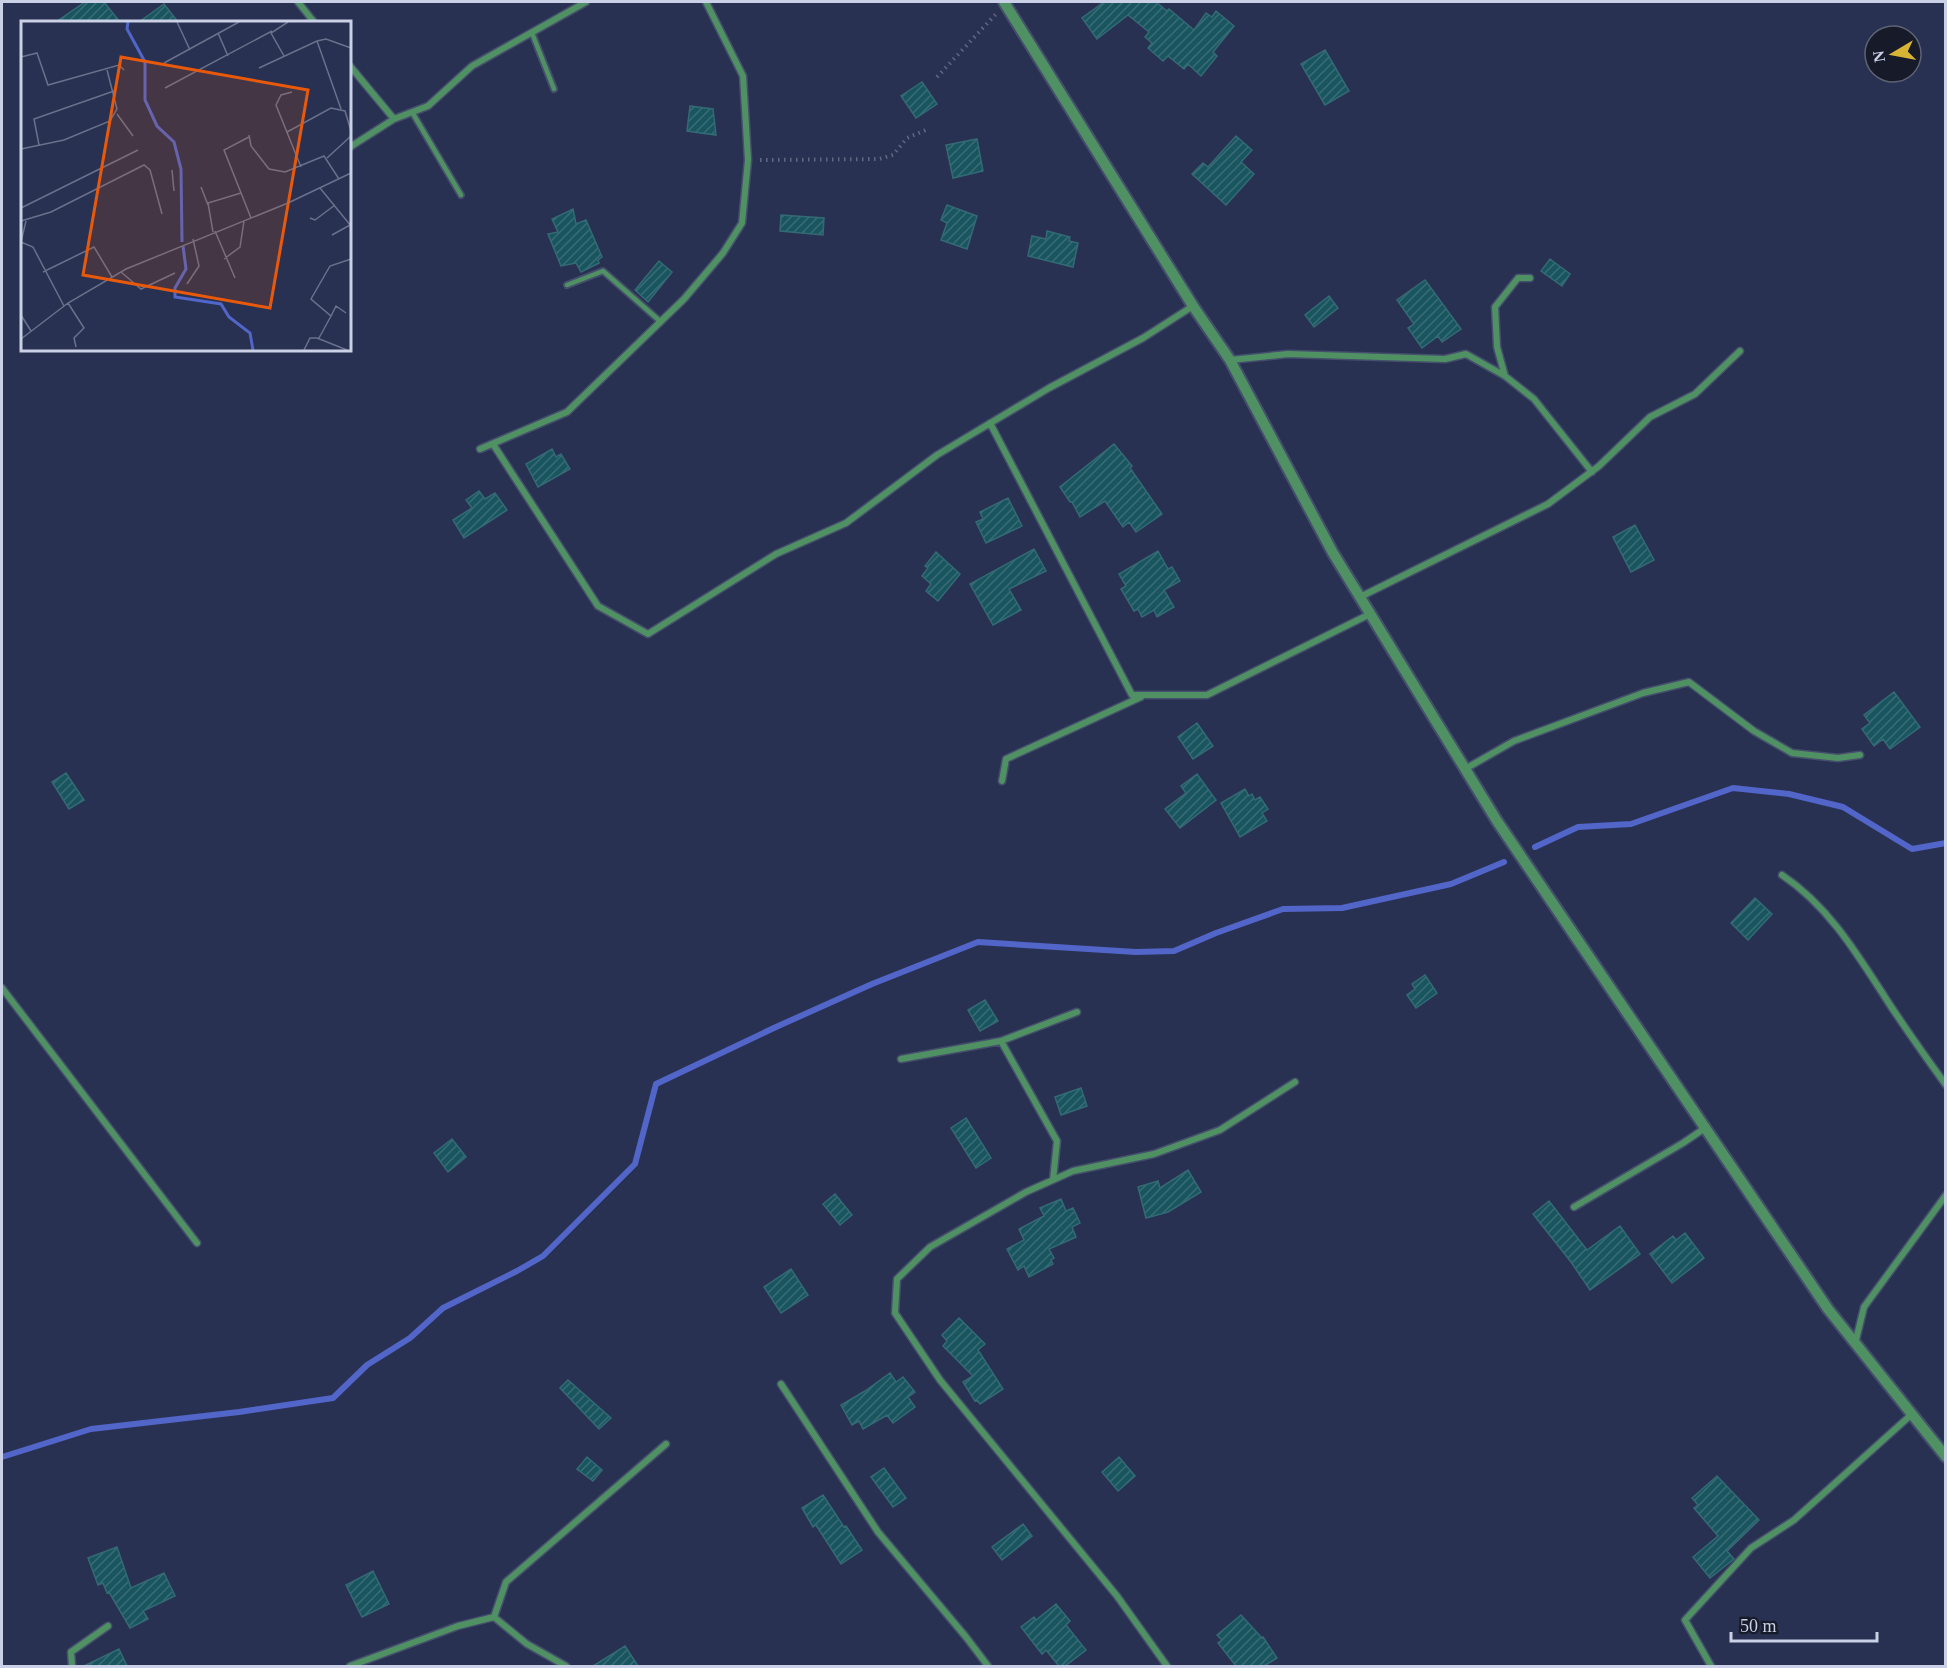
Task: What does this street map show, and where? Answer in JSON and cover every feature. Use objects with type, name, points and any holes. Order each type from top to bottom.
[{"type":"street","points":[[298,2],[313,21]]},
{"type":"street","points":[[351,146],[394,119],[428,106],[472,66],[586,2]]},
{"type":"street","points":[[480,449],[567,412],[684,299],[723,252],[742,223],[748,160],[743,76],[706,2]]},
{"type":"street","points":[[1005,3],[1193,306],[1230,360],[1333,553],[1465,769],[1528,867],[1828,1309],[1946,1457]]},
{"type":"street","points":[[351,67],[394,119]]},
{"type":"street","points":[[1505,376],[1497,347],[1495,307],[1518,278],[1530,278]]},
{"type":"street","points":[[493,444],[598,606],[648,634],[776,554],[846,523],[937,455],[1049,388],[1143,338],[1193,306]]},
{"type":"street","points":[[1360,597],[1548,504],[1592,472],[1650,417],[1695,394],[1740,351]]},
{"type":"street","points":[[1230,360],[1288,354],[1445,359],[1466,354],[1505,376],[1534,399],[1592,472]]},
{"type":"street","points":[[990,423],[1132,695],[1207,695],[1370,614]]},
{"type":"street","points":[[1465,769],[1514,741],[1643,693],[1689,682],[1755,731],[1792,753],[1838,758],[1860,755]]},
{"type":"street","points":[[1002,781],[1006,759],[1144,695]]},
{"type":"street","points":[[1782,875],[1802,888],[1844,934],[1910,1035],[1946,1085]]},
{"type":"street","points":[[2,988],[197,1243]]},
{"type":"street","points":[[901,1059],[1001,1041],[1077,1012]]},
{"type":"street","points":[[1001,1041],[1057,1141],[1053,1180]]},
{"type":"street","points":[[1167,1666],[1117,1596],[940,1380],[895,1313],[897,1279],[930,1246],[1026,1192],[1073,1171],[1154,1154],[1220,1130],[1295,1082]]},
{"type":"street","points":[[1574,1207],[1705,1128]]},
{"type":"street","points":[[1855,1344],[1864,1307],[1946,1195]]},
{"type":"street","points":[[781,1384],[878,1532],[966,1636],[988,1666]]},
{"type":"street","points":[[1711,1666],[1685,1620],[1751,1548],[1794,1520],[1912,1414]]},
{"type":"street","points":[[494,1617],[506,1582],[666,1444]]},
{"type":"street","points":[[350,1666],[458,1626],[494,1617]]},
{"type":"street","points":[[494,1617],[527,1644],[566,1666]]},
{"type":"street","points":[[72,1666],[71,1652],[108,1626]]},
{"type":"lane","points":[[532,33],[554,89]]},
{"type":"lane","points":[[412,112],[461,195]]},
{"type":"lane","points":[[567,285],[603,271],[661,322]]},
{"type":"path","points":[[938,77],[1005,3]]},
{"type":"path","points":[[748,160],[879,159],[893,155],[907,138],[926,130]]},
{"type":"building","points":[[85,2],[104,2],[119,21],[57,21]]},
{"type":"building","points":[[1104,2],[1156,2],[1167,11],[1169,9],[1194,30],[1206,13],[1212,17],[1216,11],[1234,26],[1213,52],[1217,56],[1201,76],[1188,64],[1184,69],[1168,56],[1163,61],[1148,48],[1152,43],[1145,37],[1149,32],[1128,15],[1097,39],[1082,18]]},
{"type":"building","points":[[164,4],[177,21],[140,21]]},
{"type":"building","points":[[1325,50],[1349,91],[1325,105],[1301,64]]},
{"type":"building","points":[[922,82],[937,104],[916,118],[901,96]]},
{"type":"building","points":[[690,106],[713,109],[716,135],[687,131]]},
{"type":"building","points":[[1236,136],[1252,150],[1241,162],[1254,174],[1226,205],[1192,174],[1203,163],[1208,167]]},
{"type":"building","points":[[977,139],[983,171],[953,178],[946,145]]},
{"type":"building","points":[[947,205],[977,216],[967,249],[941,240],[947,223],[941,220]]},
{"type":"building","points":[[573,209],[576,224],[586,220],[602,257],[598,260],[599,263],[581,272],[576,263],[561,266],[548,234],[558,232],[552,219]]},
{"type":"building","points":[[781,215],[824,218],[823,235],[780,231]]},
{"type":"building","points":[[1047,231],[1070,237],[1069,241],[1078,243],[1073,267],[1028,256],[1032,236],[1046,239]]},
{"type":"building","points":[[1550,259],[1570,274],[1562,286],[1541,271]]},
{"type":"building","points":[[659,261],[672,272],[648,302],[635,290]]},
{"type":"building","points":[[1425,280],[1461,329],[1442,342],[1438,336],[1422,348],[1408,328],[1414,324],[1397,300]]},
{"type":"building","points":[[1329,296],[1338,308],[1314,327],[1305,315]]},
{"type":"building","points":[[1114,444],[1132,466],[1130,468],[1162,514],[1136,532],[1129,522],[1123,527],[1105,501],[1080,517],[1060,487]]},
{"type":"building","points":[[552,449],[556,457],[561,454],[570,469],[538,487],[526,464]]},
{"type":"building","points":[[479,491],[485,499],[495,493],[507,510],[464,538],[453,520],[472,508],[466,500]]},
{"type":"building","points":[[1008,498],[1022,526],[986,543],[976,522],[983,519],[980,512]]},
{"type":"building","points":[[1635,525],[1654,560],[1631,572],[1613,537]]},
{"type":"building","points":[[1034,549],[1046,571],[1009,589],[1021,610],[993,625],[970,584]]},
{"type":"building","points":[[1158,551],[1168,569],[1172,567],[1180,581],[1164,590],[1174,607],[1157,617],[1154,610],[1142,617],[1138,609],[1134,611],[1121,589],[1126,586],[1119,574]]},
{"type":"building","points":[[936,552],[960,574],[938,601],[926,591],[931,584],[922,576],[928,568],[925,566]]},
{"type":"building","points":[[1894,692],[1920,727],[1890,749],[1883,739],[1874,746],[1862,729],[1870,723],[1864,715]]},
{"type":"building","points":[[1197,723],[1213,746],[1193,759],[1178,737]]},
{"type":"building","points":[[66,773],[84,800],[69,809],[52,782]]},
{"type":"building","points":[[1197,774],[1216,800],[1180,828],[1165,809],[1186,793],[1181,786]]},
{"type":"building","points":[[1245,789],[1249,796],[1252,794],[1255,800],[1260,797],[1268,809],[1262,813],[1267,821],[1240,837],[1221,803]]},
{"type":"building","points":[[1755,898],[1772,914],[1748,940],[1731,923]]},
{"type":"building","points":[[1425,975],[1437,993],[1416,1008],[1407,995],[1415,989],[1412,984]]},
{"type":"building","points":[[985,1000],[998,1021],[980,1031],[968,1010]]},
{"type":"building","points":[[1081,1088],[1087,1106],[1061,1115],[1055,1097]]},
{"type":"building","points":[[966,1118],[991,1158],[976,1168],[951,1128]]},
{"type":"building","points":[[452,1139],[466,1157],[448,1172],[434,1153]]},
{"type":"building","points":[[1188,1170],[1201,1192],[1168,1212],[1146,1218],[1138,1187],[1158,1181],[1160,1188]]},
{"type":"building","points":[[835,1194],[852,1215],[840,1225],[823,1204]]},
{"type":"building","points":[[1061,1199],[1066,1211],[1073,1208],[1080,1223],[1072,1227],[1076,1237],[1049,1249],[1054,1258],[1051,1260],[1053,1264],[1029,1277],[1024,1266],[1018,1270],[1007,1249],[1024,1240],[1019,1229],[1044,1216],[1040,1208]]},
{"type":"building","points":[[1549,1201],[1587,1250],[1620,1226],[1640,1254],[1590,1290],[1533,1214]]},
{"type":"building","points":[[1685,1233],[1704,1258],[1672,1283],[1650,1254],[1673,1236],[1676,1240]]},
{"type":"building","points":[[791,1269],[808,1295],[781,1313],[764,1287]]},
{"type":"building","points":[[959,1318],[985,1344],[978,1350],[1003,1389],[980,1404],[977,1400],[975,1401],[963,1382],[973,1376],[943,1346],[947,1341],[942,1335]]},
{"type":"building","points":[[890,1373],[896,1382],[903,1377],[915,1392],[908,1397],[915,1407],[893,1423],[887,1415],[863,1429],[859,1421],[852,1425],[841,1405]]},
{"type":"building","points":[[568,1380],[611,1418],[599,1429],[560,1388]]},
{"type":"building","points":[[587,1457],[602,1470],[593,1481],[577,1469]]},
{"type":"building","points":[[1119,1457],[1135,1476],[1118,1491],[1102,1472]]},
{"type":"building","points":[[884,1468],[906,1498],[893,1507],[871,1477]]},
{"type":"building","points":[[1717,1476],[1759,1520],[1727,1551],[1734,1559],[1710,1578],[1693,1557],[1718,1536],[1694,1508],[1698,1505],[1692,1498]]},
{"type":"building","points":[[823,1495],[862,1550],[841,1564],[816,1525],[813,1527],[802,1508]]},
{"type":"building","points":[[1023,1524],[1032,1536],[1002,1560],[992,1547]]},
{"type":"building","points":[[117,1547],[131,1588],[164,1573],[175,1596],[143,1611],[148,1619],[130,1628],[103,1583],[98,1585],[88,1558]]},
{"type":"building","points":[[373,1571],[389,1604],[362,1617],[346,1585]]},
{"type":"building","points":[[1056,1604],[1070,1621],[1066,1625],[1086,1650],[1065,1666],[1059,1666],[1046,1650],[1042,1654],[1021,1627],[1034,1617],[1036,1620]]},
{"type":"building","points":[[1241,1615],[1263,1637],[1277,1658],[1264,1666],[1236,1666],[1218,1643],[1222,1640],[1217,1635]]},
{"type":"building","points":[[625,1646],[638,1666],[593,1666]]},
{"type":"building","points":[[119,1649],[127,1666],[84,1666]]},
{"type":"waterway","points":[[1535,847],[1578,827],[1631,824],[1733,788],[1789,794],[1843,807],[1912,849],[1946,843]]},
{"type":"waterway","points":[[2,1457],[91,1429],[239,1412],[333,1398],[367,1365],[410,1338],[443,1308],[543,1256],[635,1164],[656,1084],[872,984],[978,942],[1136,952],[1174,951],[1283,909],[1342,908],[1451,884],[1504,862]]}]
